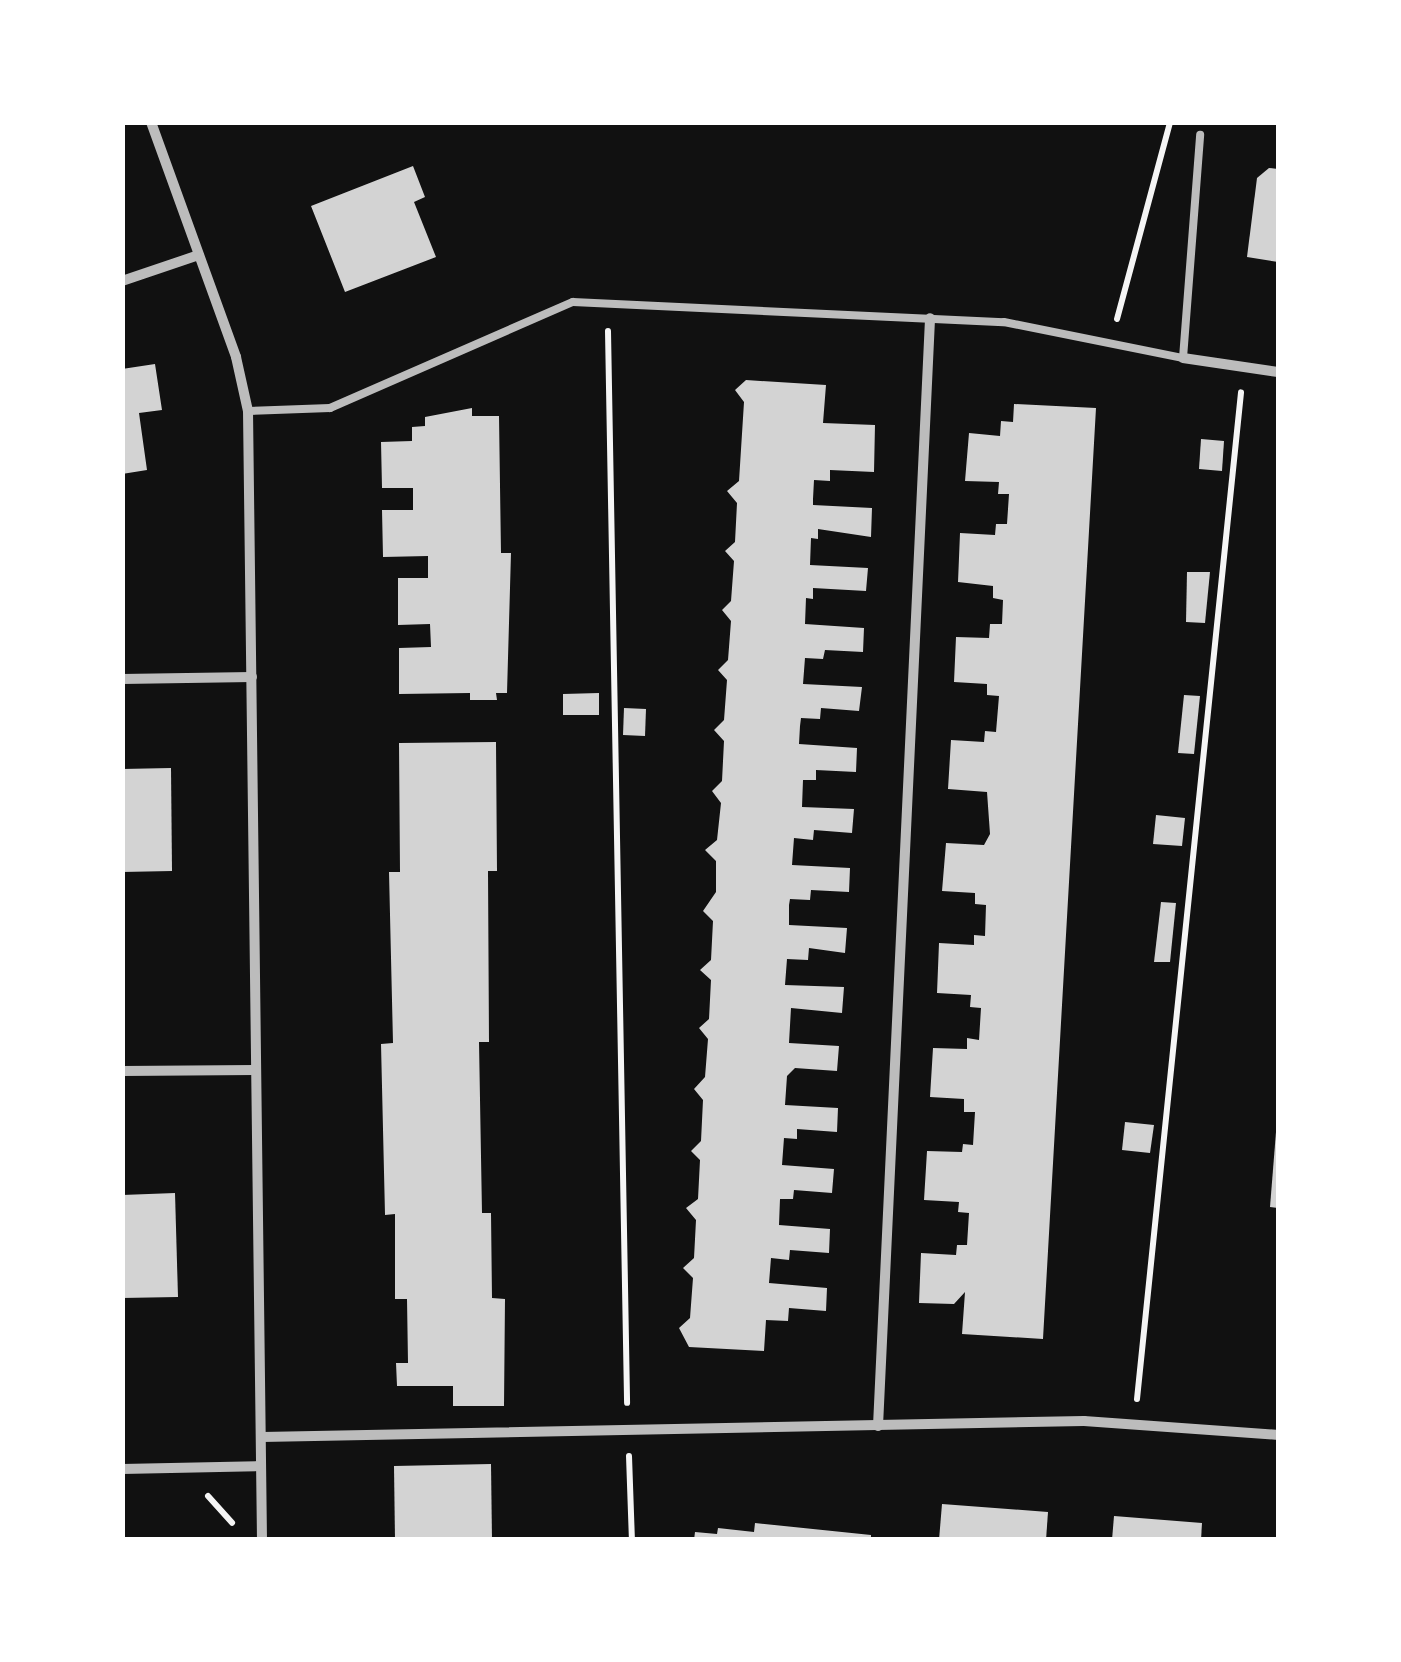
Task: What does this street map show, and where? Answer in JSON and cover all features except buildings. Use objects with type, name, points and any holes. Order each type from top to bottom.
[{"type":"street","points":[[151,122],[236,357],[248,411],[262,1540]]},
{"type":"street","points":[[122,281],[199,255]]},
{"type":"street","points":[[878,1426],[930,318]]},
{"type":"street","points":[[1184,358],[1278,372]]},
{"type":"street","points":[[122,679],[252,677]]},
{"type":"street","points":[[122,1071],[255,1070]]},
{"type":"street","points":[[262,1437],[1140,1425],[1278,1436]]},
{"type":"street","points":[[122,1469],[261,1466]]},
{"type":"lane","points":[[248,411],[330,408],[574,302],[1004,322],[1184,358],[1200,135]]},
{"type":"path","points":[[1110,344],[1170,122]]},
{"type":"path","points":[[607,301],[632,1540]]},
{"type":"path","points":[[1140,1425],[1136,1386],[1245,367]]}]
